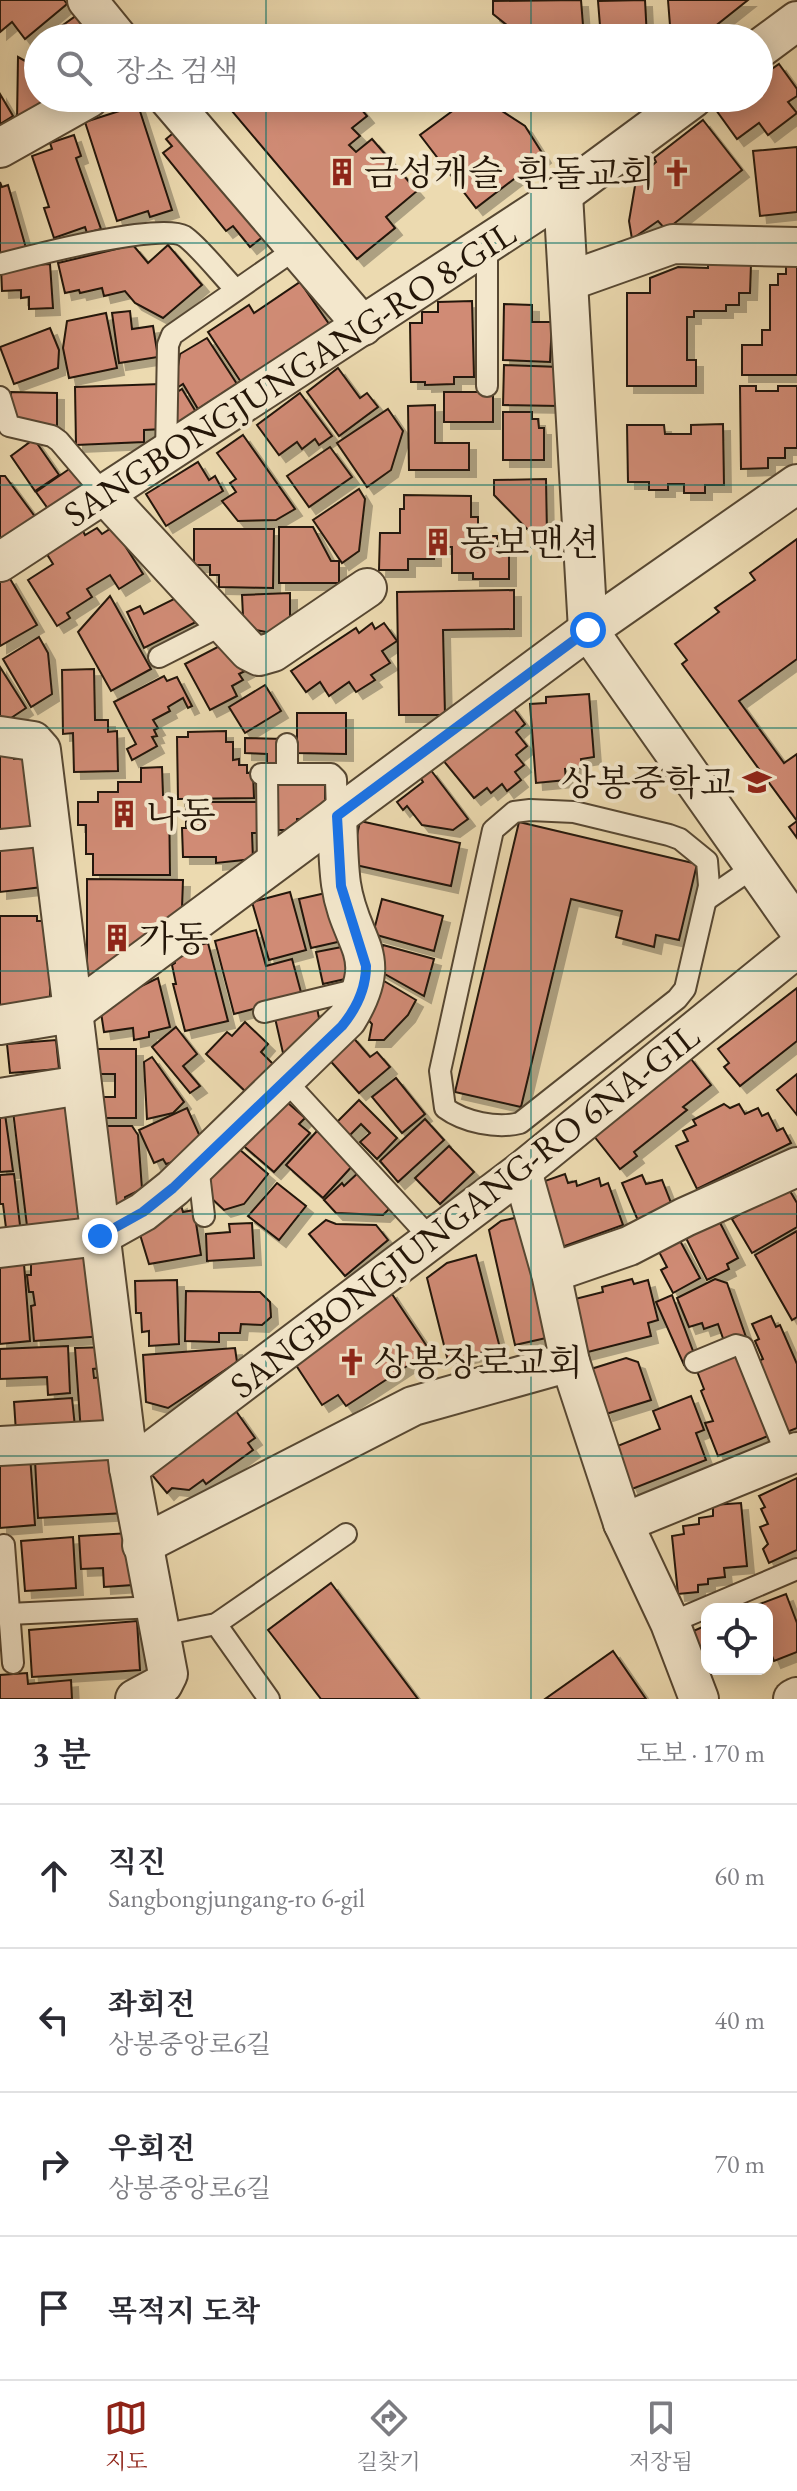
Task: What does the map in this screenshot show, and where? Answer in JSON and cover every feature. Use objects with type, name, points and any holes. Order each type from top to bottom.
[{"type":"street","points":[[87,0],[107,24]]},
{"type":"street","points":[[773,39],[797,21]]},
{"type":"street","points":[[0,148],[64,112]]},
{"type":"street","points":[[180,112],[363,326]]},
{"type":"street","name":"SANGBONGJUNGANG-RO 8-GIL","points":[[0,562],[487,245],[563,194],[674,112]]},
{"type":"street","points":[[563,194],[588,630],[797,927]]},
{"type":"street","points":[[569,281],[673,244],[797,247]]},
{"type":"street","points":[[0,1025],[72,1013],[588,630],[797,484]]},
{"type":"street","points":[[104,494],[249,651],[259,656],[266,655],[367,588]]},
{"type":"street","points":[[0,736],[33,741],[41,750],[127,1454],[168,1674],[167,1680],[135,1699]]},
{"type":"street","points":[[0,1248],[100,1236],[143,1212],[198,1165],[342,1026],[363,988],[365,959],[341,886],[337,816]]},
{"type":"street","name":"SANGBONGJUNGANG-RO 6NA-GIL","points":[[127,1454],[432,1240],[797,948]]},
{"type":"street","points":[[0,1098],[81,1085]]},
{"type":"street","points":[[551,1273],[629,1246],[685,1217],[797,1167]]},
{"type":"street","points":[[522,1171],[551,1273],[570,1362],[623,1523],[670,1623],[699,1699]]},
{"type":"street","points":[[142,1545],[413,1406],[570,1362]]},
{"type":"street","points":[[0,1446],[127,1454]]},
{"type":"street","points":[[623,1523],[792,1454]]},
{"type":"lane","points":[[0,264],[92,242],[169,232],[185,237],[236,290]]},
{"type":"lane","points":[[487,245],[487,386]]},
{"type":"lane","points":[[166,454],[169,341],[172,335],[297,248]]},
{"type":"lane","points":[[0,397],[9,426],[52,436],[59,441],[104,494]]},
{"type":"lane","points":[[159,657],[224,624]]},
{"type":"lane","points":[[268,868],[271,774],[287,744]]},
{"type":"lane","points":[[271,774],[335,776],[337,816]]},
{"type":"lane","points":[[706,900],[709,886],[707,861],[680,839],[574,812],[530,810],[514,812],[502,820],[493,830],[440,1071],[445,1108],[453,1114],[494,1126],[520,1123],[685,989],[706,900],[754,867]]},
{"type":"lane","points":[[0,840],[51,835]]},
{"type":"lane","points":[[264,1012],[363,988]]},
{"type":"lane","points":[[285,1080],[432,1240]]},
{"type":"lane","points":[[198,1165],[204,1216]]},
{"type":"lane","points":[[695,1362],[736,1345],[743,1347],[792,1454]]},
{"type":"lane","points":[[9,1614],[216,1624],[346,1534]]},
{"type":"lane","points":[[4,1545],[13,1663]]},
{"type":"lane","points":[[670,1623],[797,1569]]},
{"type":"lane","points":[[216,1624],[269,1699]]},
{"type":"building","points":[[0,0],[64,0],[67,4],[43,24],[24,24],[24,38],[12,22],[0,32]]},
{"type":"building","points":[[581,0],[583,24],[506,24],[493,14],[493,1]]},
{"type":"building","points":[[645,0],[646,24],[600,24],[598,1]]},
{"type":"building","points":[[668,0],[748,0],[718,24],[670,24]]},
{"type":"building","points":[[84,10],[94,24],[64,24]]},
{"type":"building","points":[[18,57],[24,60],[24,112],[32,112],[17,121]]},
{"type":"building","points":[[779,64],[797,89],[797,96],[788,102],[797,113],[768,135],[759,123],[737,139],[717,112],[773,112],[773,68]]},
{"type":"building","points":[[0,94],[13,116],[0,124]]},
{"type":"building","points":[[116,112],[140,112],[172,210],[150,217],[148,211],[117,221],[85,122]]},
{"type":"building","name":"금성캐슬","points":[[233,112],[364,112],[367,116],[352,128],[360,136],[349,145],[356,152],[372,139],[417,191],[386,217],[395,228],[357,259]]},
{"type":"building","points":[[451,112],[504,112],[525,126],[544,156],[476,208],[420,135]]},
{"type":"building","points":[[703,120],[742,170],[666,230],[658,221],[632,239],[629,221],[636,180],[656,162],[654,158]]},
{"type":"building","points":[[184,124],[270,231],[250,247],[233,226],[226,231],[163,153],[172,146],[166,139]]},
{"type":"building","points":[[74,135],[81,156],[76,158],[101,229],[87,233],[85,227],[54,238],[44,208],[49,207],[32,156],[52,149],[50,143]]},
{"type":"building","points":[[797,147],[797,212],[760,216],[753,151]]},
{"type":"building","points":[[0,182],[2,187],[8,185],[26,248],[0,256]]},
{"type":"building","points":[[133,245],[148,263],[168,245],[202,285],[163,318],[135,303],[125,291],[104,296],[102,288],[65,293],[58,263]]},
{"type":"building","points":[[708,263],[751,264],[750,293],[739,293],[739,305],[726,305],[726,311],[694,311],[694,317],[687,317],[687,360],[696,360],[696,386],[627,386],[627,293],[650,293],[650,278],[678,267],[708,268]]},
{"type":"building","points":[[50,264],[53,308],[29,309],[29,297],[21,298],[21,290],[2,291],[1,267]]},
{"type":"building","points":[[786,264],[797,264],[797,375],[742,375],[742,345],[762,345],[762,330],[770,330],[770,285],[778,285],[778,274],[786,274]]},
{"type":"building","points":[[300,282],[329,324],[241,382],[208,332],[249,305],[254,313]]},
{"type":"building","points":[[472,301],[474,377],[454,377],[454,384],[411,382],[410,323],[422,323],[422,312],[438,312],[438,302]]},
{"type":"building","points":[[504,304],[532,305],[532,322],[552,322],[550,362],[503,360]]},
{"type":"building","points":[[130,311],[132,329],[153,326],[158,357],[119,363],[112,313]]},
{"type":"building","points":[[106,313],[117,368],[69,378],[63,348],[67,321]]},
{"type":"building","points":[[50,328],[59,350],[58,368],[14,384],[0,347]]},
{"type":"building","points":[[207,338],[237,384],[198,409],[183,384],[174,390],[180,354]]},
{"type":"building","points":[[504,365],[560,367],[559,406],[503,405]]},
{"type":"building","points":[[338,368],[360,398],[367,393],[378,407],[339,436],[307,392]]},
{"type":"building","points":[[161,384],[163,429],[144,430],[144,442],[76,445],[75,387]]},
{"type":"building","points":[[740,386],[756,386],[756,391],[778,391],[778,386],[797,386],[797,448],[785,448],[785,458],[768,458],[768,468],[741,469]]},
{"type":"building","points":[[182,389],[196,412],[172,427],[174,394]]},
{"type":"building","points":[[11,392],[57,393],[57,429],[11,419]]},
{"type":"building","points":[[444,392],[493,392],[493,422],[444,422]]},
{"type":"building","points":[[300,393],[332,436],[319,445],[315,439],[302,449],[297,442],[279,455],[257,425]]},
{"type":"building","points":[[435,405],[435,443],[469,443],[469,470],[409,470],[408,406]]},
{"type":"building","points":[[388,409],[403,431],[391,470],[367,487],[337,443]]},
{"type":"building","points":[[503,412],[532,412],[532,419],[538,419],[539,428],[544,428],[544,460],[503,460]]},
{"type":"building","points":[[723,424],[724,485],[705,485],[705,493],[684,493],[684,484],[668,484],[668,490],[649,490],[649,482],[628,482],[627,425],[664,425],[665,434],[691,434],[691,425]]},
{"type":"building","points":[[243,435],[295,509],[276,520],[238,521],[222,501],[236,492],[230,483],[236,479],[217,453]]},
{"type":"building","points":[[34,439],[59,475],[35,491],[11,456]]},
{"type":"building","points":[[330,447],[352,477],[309,507],[287,476]]},
{"type":"building","points":[[198,462],[209,480],[215,476],[223,491],[166,526],[146,494]]},
{"type":"building","points":[[75,465],[90,485],[51,513],[36,492]]},
{"type":"building","points":[[0,476],[5,476],[36,518],[0,543]]},
{"type":"building","points":[[546,479],[547,535],[533,535],[494,495],[494,480]]},
{"type":"building","points":[[359,489],[365,499],[359,551],[342,563],[313,520]]},
{"type":"building","name":"동보맨션","points":[[404,495],[471,496],[471,517],[478,517],[478,536],[497,536],[497,551],[509,551],[509,579],[473,579],[473,573],[452,573],[452,547],[434,547],[434,559],[408,559],[408,570],[379,570],[380,533],[400,533],[400,509],[404,509]]},
{"type":"building","points":[[113,527],[143,574],[119,589],[110,575],[87,589],[92,597],[67,613],[70,618],[57,626],[28,580],[53,564],[45,551],[82,529],[85,535],[97,528],[102,534]]},
{"type":"building","points":[[279,527],[313,527],[331,561],[339,561],[339,583],[279,583]]},
{"type":"building","points":[[194,529],[274,529],[273,588],[219,587],[219,575],[210,575],[210,565],[194,565]]},
{"type":"building","points":[[797,539],[797,659],[739,701],[784,763],[797,754],[797,821],[682,664],[687,660],[675,644],[719,612],[715,608],[755,580],[750,573]]},
{"type":"building","points":[[9,577],[37,625],[0,646],[0,582]]},
{"type":"building","points":[[514,590],[514,629],[443,630],[445,715],[399,715],[397,592]]},
{"type":"building","points":[[188,592],[202,619],[144,648],[127,612],[140,606],[144,614]]},
{"type":"building","points":[[290,593],[290,623],[271,633],[256,630],[243,616],[242,595]]},
{"type":"building","points":[[110,596],[151,669],[111,691],[78,632]]},
{"type":"building","points":[[372,623],[375,629],[384,623],[397,641],[382,651],[390,663],[371,675],[375,680],[356,692],[349,682],[329,696],[320,682],[306,692],[291,671],[356,628],[359,633]]},
{"type":"building","points":[[39,637],[48,653],[52,694],[31,707],[3,659]]},
{"type":"building","points":[[231,640],[247,670],[239,674],[243,680],[232,686],[237,696],[210,710],[185,664]]},
{"type":"building","points":[[0,667],[26,708],[5,722],[0,715]]},
{"type":"building","points":[[94,669],[95,720],[108,720],[108,732],[117,731],[118,771],[74,772],[73,733],[63,734],[62,670]]},
{"type":"building","points":[[164,676],[167,681],[177,677],[192,706],[188,708],[183,698],[168,707],[170,711],[153,720],[158,728],[154,730],[157,736],[152,737],[157,746],[132,760],[127,749],[136,744],[114,702]]},
{"type":"building","points":[[265,685],[281,711],[245,733],[229,707]]},
{"type":"building","points":[[589,694],[594,757],[581,759],[582,768],[565,769],[566,780],[536,783],[530,704],[546,703],[546,697]]},
{"type":"building","points":[[511,705],[525,724],[516,732],[527,746],[516,755],[524,765],[515,772],[521,780],[507,791],[502,784],[491,793],[487,788],[474,798],[442,759]]},
{"type":"building","points":[[297,713],[346,713],[346,754],[297,753]]},
{"type":"building","points":[[226,731],[226,742],[233,742],[233,760],[239,759],[239,765],[247,765],[247,773],[253,773],[254,798],[178,799],[177,737],[188,737],[188,732]]},
{"type":"building","points":[[245,738],[284,739],[283,771],[267,770],[267,754],[245,753]]},
{"type":"building","points":[[13,753],[14,759],[29,757],[37,827],[0,832],[0,754]]},
{"type":"building","name":"나동","points":[[162,767],[163,795],[169,795],[170,875],[93,875],[93,854],[86,854],[86,825],[78,825],[78,802],[98,802],[98,792],[118,792],[118,782],[141,782],[141,768]]},
{"type":"building","points":[[430,769],[468,819],[453,830],[422,825],[407,806],[403,810],[397,802],[423,782],[420,777]]},
{"type":"building","points":[[325,778],[325,814],[311,819],[297,819],[297,830],[274,830],[273,779]]},
{"type":"building","points":[[186,802],[258,802],[258,833],[252,833],[253,859],[216,863],[216,857],[183,857],[182,828],[186,828]]},
{"type":"building","points":[[360,821],[460,843],[451,886],[351,864]]},
{"type":"building","points":[[797,821],[797,838],[789,827]]},
{"type":"building","points":[[519,822],[697,864],[679,940],[656,935],[654,947],[616,937],[622,911],[571,899],[521,1107],[455,1092]]},
{"type":"building","points":[[46,844],[51,886],[0,892],[0,850]]},
{"type":"building","name":"가동","points":[[87,879],[183,880],[182,908],[105,978],[87,978]]},
{"type":"building","points":[[339,890],[351,939],[311,948],[299,899]]},
{"type":"building","points":[[290,892],[306,950],[269,960],[252,902]]},
{"type":"building","points":[[382,899],[443,916],[434,951],[373,934]]},
{"type":"building","points":[[0,916],[37,916],[37,921],[54,921],[55,981],[50,981],[50,999],[37,1004],[0,1005]]},
{"type":"building","points":[[256,930],[266,966],[292,959],[302,996],[234,1014],[215,941]]},
{"type":"building","points":[[208,943],[228,1021],[185,1031],[173,984],[176,984],[172,965],[174,958],[191,954],[189,947]]},
{"type":"building","points":[[352,945],[354,977],[323,984],[316,952]]},
{"type":"building","points":[[383,945],[434,959],[424,996],[376,969]]},
{"type":"building","points":[[158,978],[170,1027],[149,1032],[149,1037],[134,1040],[133,1028],[104,1032],[100,1006]]},
{"type":"building","points":[[384,981],[416,1000],[408,1015],[384,1040],[369,1040],[372,1024],[363,1014]]},
{"type":"building","points":[[797,988],[797,1041],[740,1086],[724,1067],[729,1063],[718,1049]]},
{"type":"building","points":[[317,1008],[320,1023],[298,1049],[283,1053],[275,1018]]},
{"type":"building","points":[[245,1022],[268,1044],[261,1052],[273,1064],[246,1092],[206,1054],[227,1032],[232,1036]]},
{"type":"building","points":[[176,1027],[197,1054],[183,1066],[200,1086],[190,1093],[152,1047]]},
{"type":"building","points":[[351,1035],[370,1057],[377,1052],[390,1067],[359,1093],[326,1056]]},
{"type":"building","points":[[56,1040],[59,1069],[10,1073],[7,1044]]},
{"type":"building","points":[[90,1049],[136,1049],[136,1118],[97,1118],[97,1097],[115,1097],[115,1074],[90,1074]]},
{"type":"building","points":[[688,1055],[711,1085],[683,1107],[687,1110],[634,1152],[637,1156],[620,1169],[590,1131]]},
{"type":"building","points":[[152,1057],[184,1102],[173,1113],[147,1119],[144,1062]]},
{"type":"building","points":[[797,1074],[797,1115],[777,1090]]},
{"type":"building","points":[[396,1078],[425,1114],[402,1133],[372,1097]]},
{"type":"building","points":[[280,1096],[305,1118],[299,1124],[310,1133],[274,1172],[239,1142]]},
{"type":"building","points":[[359,1100],[397,1138],[377,1159],[360,1142],[370,1133],[361,1124],[348,1137],[335,1124]]},
{"type":"building","points":[[69,1104],[83,1219],[27,1226],[13,1111]]},
{"type":"building","points":[[724,1104],[730,1108],[739,1104],[745,1114],[758,1108],[762,1116],[768,1113],[777,1131],[783,1128],[791,1143],[697,1189],[676,1146],[688,1141],[683,1131],[696,1125],[693,1120]]},
{"type":"building","points":[[4,1107],[13,1171],[0,1172],[0,1108]]},
{"type":"building","points":[[187,1108],[207,1152],[166,1164],[163,1159],[154,1163],[139,1130]]},
{"type":"building","points":[[425,1119],[444,1140],[398,1182],[380,1161]]},
{"type":"building","points":[[102,1126],[132,1126],[138,1135],[142,1189],[125,1197],[126,1212],[111,1213]]},
{"type":"building","points":[[317,1131],[354,1164],[323,1198],[286,1165]]},
{"type":"building","points":[[232,1143],[268,1174],[244,1204],[224,1210],[208,1195],[208,1180]]},
{"type":"building","points":[[449,1146],[474,1172],[440,1204],[415,1178]]},
{"type":"building","points":[[359,1172],[392,1206],[383,1215],[336,1213],[324,1200]]},
{"type":"building","points":[[14,1174],[21,1234],[7,1236],[3,1204],[0,1204],[0,1175]]},
{"type":"building","points":[[565,1174],[568,1183],[576,1181],[577,1186],[599,1178],[601,1186],[608,1183],[623,1225],[562,1247],[539,1183]]},
{"type":"building","points":[[642,1175],[646,1184],[662,1180],[673,1208],[639,1223],[622,1183]]},
{"type":"building","points":[[277,1183],[306,1206],[279,1240],[248,1216]]},
{"type":"building","points":[[787,1186],[797,1203],[797,1227],[752,1253],[732,1219]]},
{"type":"building","points":[[180,1202],[183,1212],[194,1210],[201,1255],[149,1264],[138,1228]]},
{"type":"building","points":[[715,1213],[738,1258],[727,1264],[729,1269],[707,1280],[684,1234]]},
{"type":"building","points":[[528,1215],[555,1336],[515,1345],[489,1230],[501,1221]]},
{"type":"building","points":[[326,1220],[336,1224],[376,1225],[388,1240],[345,1276],[309,1234]]},
{"type":"building","points":[[252,1223],[254,1258],[207,1261],[206,1234],[230,1232],[229,1224]]},
{"type":"building","points":[[797,1231],[797,1317],[792,1320],[755,1255]]},
{"type":"building","points":[[678,1237],[700,1278],[673,1293],[661,1270],[667,1267],[657,1248]]},
{"type":"building","points":[[476,1255],[500,1348],[448,1361],[427,1278],[447,1263]]},
{"type":"building","points":[[97,1256],[104,1336],[34,1341],[31,1306],[35,1305],[33,1292],[29,1292],[27,1275],[31,1275],[31,1262]]},
{"type":"building","points":[[24,1264],[30,1341],[0,1344],[0,1266]]},
{"type":"building","points":[[632,1279],[634,1284],[648,1280],[658,1320],[648,1323],[651,1336],[576,1355],[575,1299],[603,1292],[602,1287]]},
{"type":"building","points":[[715,1279],[727,1283],[746,1337],[725,1344],[718,1324],[704,1329],[702,1323],[689,1327],[677,1298]]},
{"type":"building","points":[[177,1280],[179,1344],[149,1346],[149,1331],[142,1332],[141,1313],[136,1313],[135,1281]]},
{"type":"building","points":[[186,1291],[260,1292],[270,1302],[271,1317],[262,1325],[241,1324],[240,1333],[219,1333],[219,1342],[185,1341]]},
{"type":"building","points":[[390,1291],[430,1351],[346,1406],[338,1395],[322,1405],[290,1356]]},
{"type":"building","points":[[672,1295],[696,1359],[684,1365],[656,1302]]},
{"type":"building","points":[[771,1316],[776,1327],[780,1325],[797,1364],[797,1428],[787,1432],[757,1362],[763,1359],[752,1324]]},
{"type":"building","points":[[68,1346],[70,1393],[48,1395],[47,1377],[0,1379],[0,1349]]},
{"type":"building","points":[[108,1347],[110,1367],[93,1369],[94,1378],[114,1376],[117,1430],[81,1433],[75,1348]]},
{"type":"building","points":[[235,1348],[237,1362],[168,1408],[146,1402],[143,1355]]},
{"type":"building","points":[[740,1348],[773,1434],[718,1456],[705,1423],[713,1421],[695,1366]]},
{"type":"building","points":[[626,1358],[638,1362],[651,1400],[606,1414],[591,1369]]},
{"type":"building","points":[[691,1396],[704,1430],[696,1433],[706,1460],[632,1489],[615,1447],[660,1429],[653,1411]]},
{"type":"building","points":[[72,1398],[75,1427],[16,1432],[14,1402]]},
{"type":"building","points":[[236,1411],[255,1438],[248,1443],[253,1450],[206,1484],[203,1480],[189,1490],[172,1488],[167,1493],[152,1475],[157,1471],[159,1462],[168,1460]]},
{"type":"building","points":[[30,1455],[35,1525],[0,1528],[0,1458]]},
{"type":"building","points":[[121,1455],[125,1513],[38,1518],[35,1460]]},
{"type":"building","points":[[797,1478],[797,1550],[769,1563],[763,1549],[768,1544],[760,1527],[768,1524],[759,1496]]},
{"type":"building","points":[[741,1503],[747,1566],[724,1568],[725,1577],[708,1579],[708,1584],[698,1585],[698,1592],[678,1594],[672,1536],[684,1534],[683,1526],[699,1524],[699,1518],[713,1516],[713,1505]]},
{"type":"building","points":[[130,1533],[133,1585],[104,1587],[103,1568],[81,1569],[79,1536]]},
{"type":"building","points":[[73,1537],[76,1588],[25,1591],[21,1541]]},
{"type":"building","points":[[331,1583],[418,1699],[321,1699],[268,1630]]},
{"type":"building","points":[[786,1594],[797,1623],[797,1652],[774,1661],[773,1603],[762,1603]]},
{"type":"building","points":[[137,1621],[140,1670],[32,1677],[29,1630]]},
{"type":"building","points":[[701,1628],[701,1655],[691,1632]]},
{"type":"building","points":[[613,1651],[646,1699],[545,1699]]},
{"type":"building","points":[[27,1673],[28,1684],[71,1680],[72,1699],[0,1699],[0,1675]]},
{"type":"place","name":"금성캐슬","points":[[342,172]]},
{"type":"place","name":"흰돌교회","points":[[677,173]]},
{"type":"place","name":"동보맨션","points":[[438,542]]},
{"type":"place","name":"상봉중학교","points":[[757,782]]},
{"type":"place","name":"나동","points":[[124,814]]},
{"type":"place","name":"가동","points":[[117,938]]},
{"type":"place","name":"상봉장로교회","points":[[352,1362]]},
{"type":"route","points":[[100,1236],[143,1212],[173,1188],[342,1026],[358,1000],[366,966],[341,886],[337,816],[588,630]]}]
